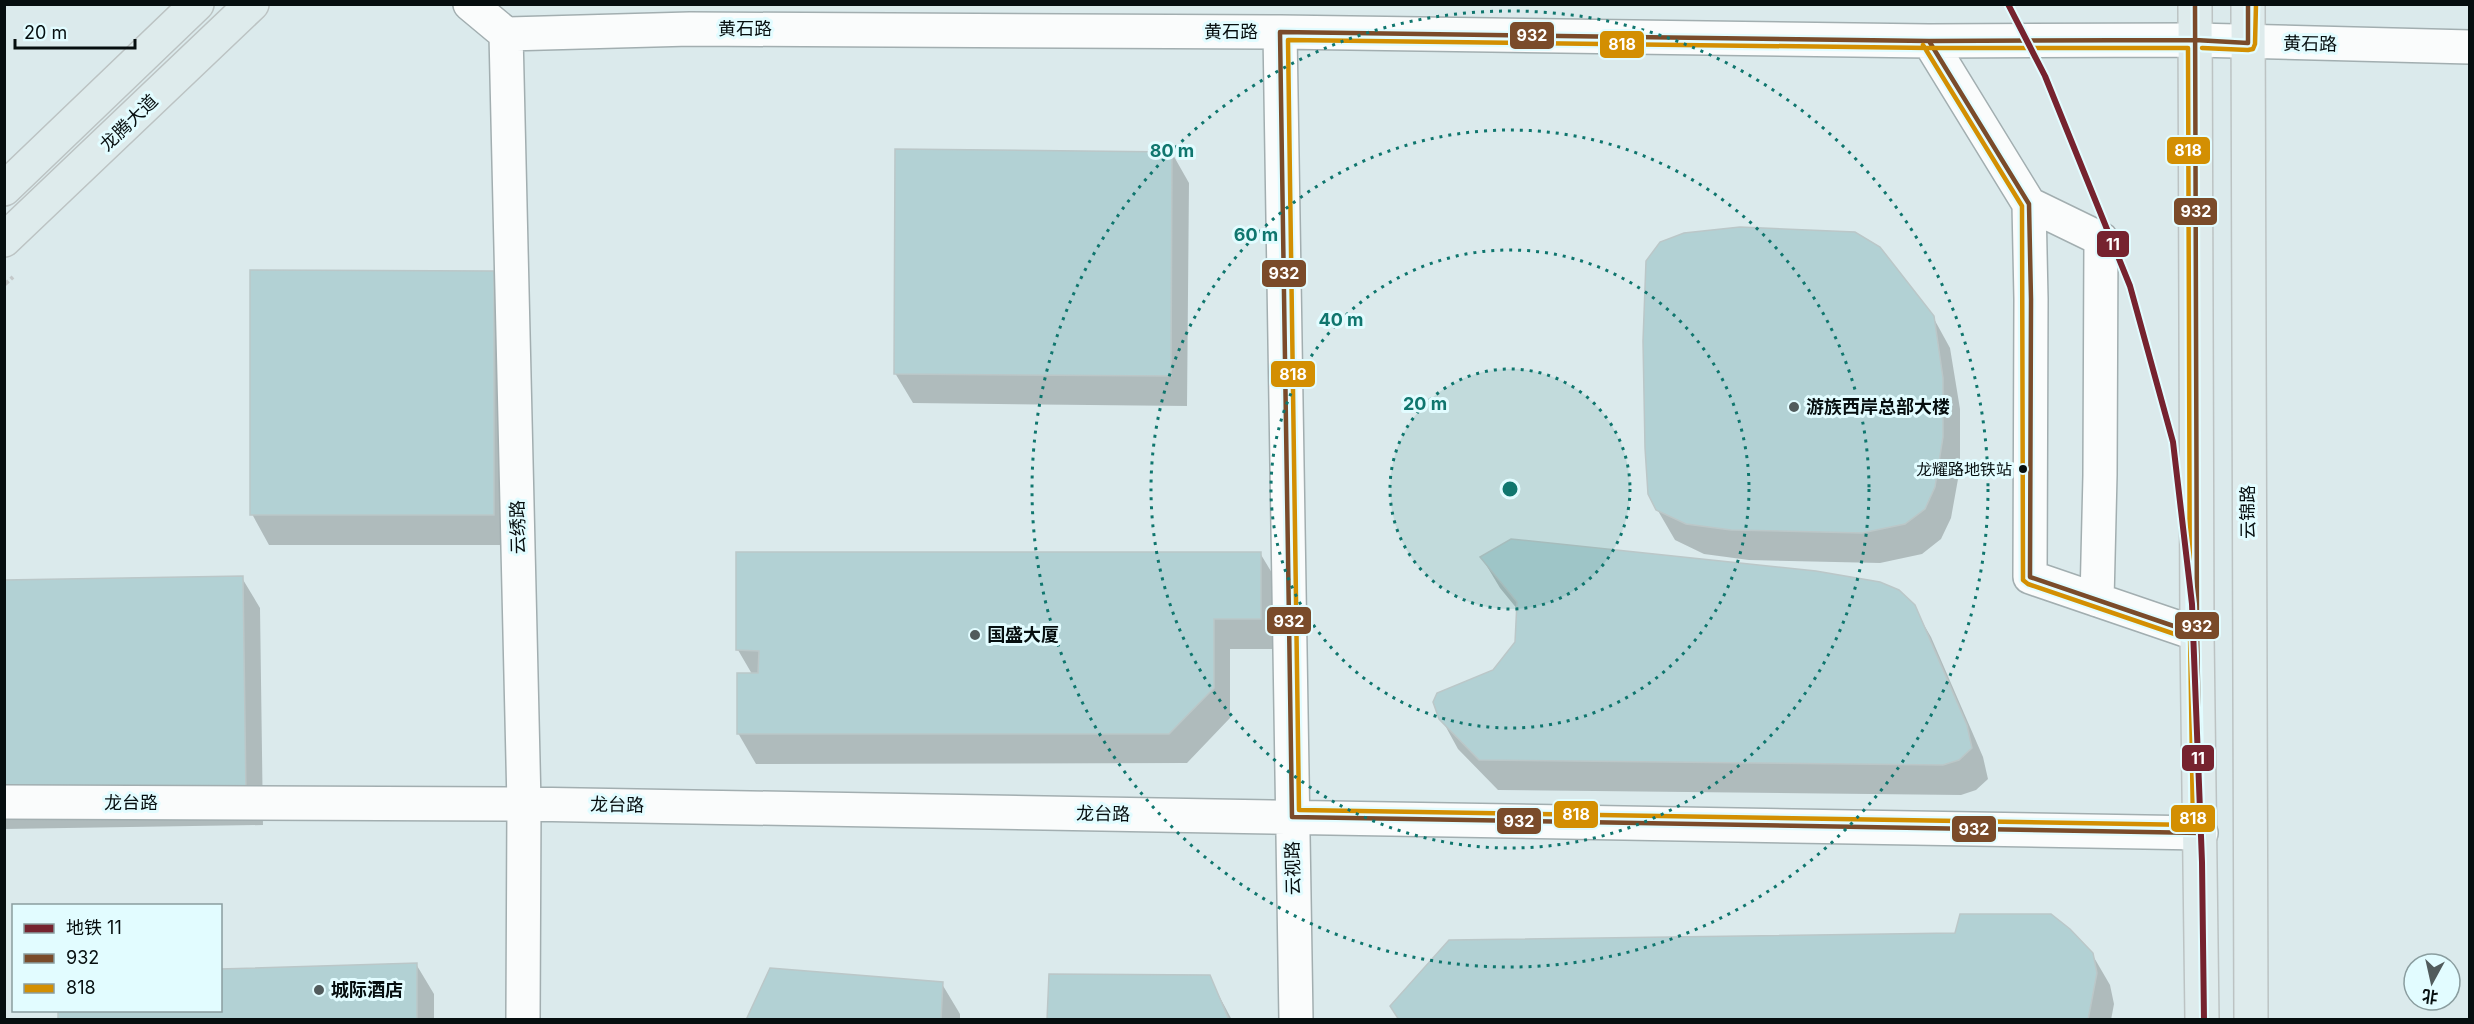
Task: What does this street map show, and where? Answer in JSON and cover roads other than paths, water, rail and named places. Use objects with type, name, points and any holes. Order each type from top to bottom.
[{"type":"main road","points":[[4,189],[197,4]]},
{"type":"main road","name":"龙腾大道","points":[[4,240],[252,4]]},
{"type":"main road","points":[[2195,4],[2196,634],[2201,833],[2202,1020]]},
{"type":"main road","name":"云锦路","points":[[2248,4],[2251,1020]]},
{"type":"street","points":[[470,4],[506,34]]},
{"type":"street","name":"黄石路","points":[[506,34],[690,29],[1280,32],[1929,40],[2195,40],[2455,47]]},
{"type":"street","name":"云视路","points":[[1280,32],[1296,1020]]},
{"type":"street","name":"云绣路","points":[[506,34],[524,804],[523,1020]]},
{"type":"street","points":[[1929,40],[2029,204],[2030,578],[2196,634]]},
{"type":"street","points":[[2029,204],[2101,239],[2097,600]]},
{"type":"street","name":"龙台路","points":[[4,802],[524,804],[2201,833]]},
{"type":"metro line","name":"11","points":[[2008,4],[2045,76],[2130,286],[2173,442],[2192,604],[2202,862],[2204,1020]]},
{"type":"place","name":"游族西岸总部大楼","points":[[1794,407]]},
{"type":"place","name":"龙耀路地铁站","points":[[2023,469]]},
{"type":"place","name":"国盛大厦","points":[[975,635]]},
{"type":"place","name":"城际酒店","points":[[319,990]]}]
